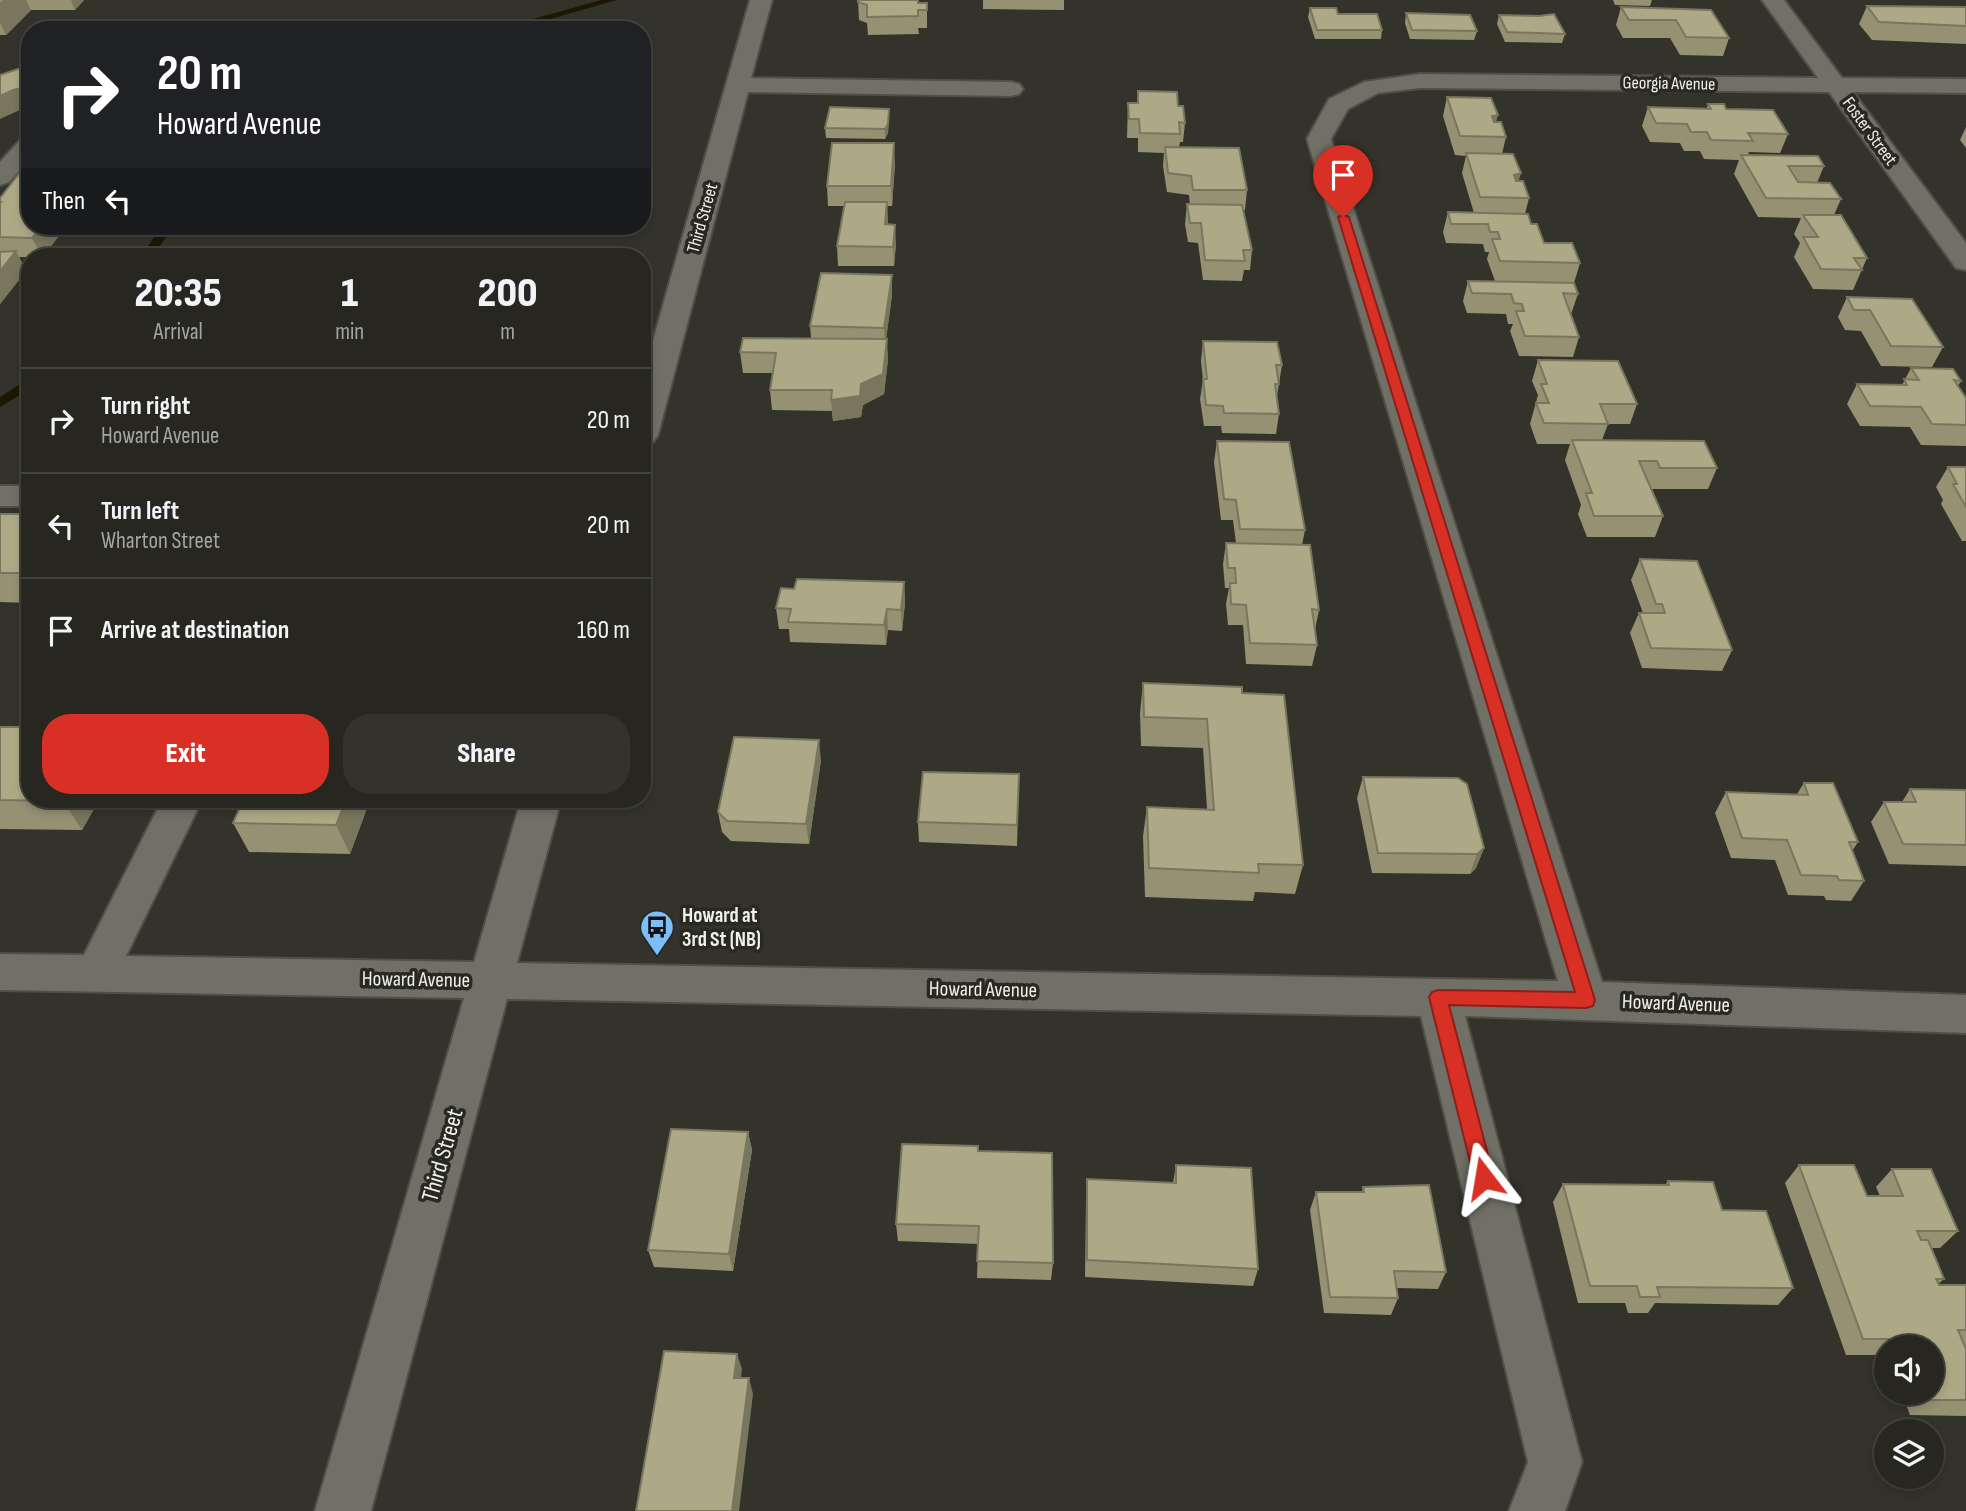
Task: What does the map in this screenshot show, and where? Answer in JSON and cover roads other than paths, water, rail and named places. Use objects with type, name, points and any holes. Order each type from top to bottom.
[{"type":"street","name":"Third Street","points":[[651,403],[740,85],[761,0]]},
{"type":"street","name":"Foster Street","points":[[1773,0],[1966,262]]},
{"type":"street","name":"Georgia Avenue","points":[[1586,1000],[1319,139],[1338,104],[1371,87],[1420,81],[1966,86]]},
{"type":"street","points":[[740,85],[1011,89]]},
{"type":"street","points":[[0,177],[21,154]]},
{"type":"street","points":[[0,496],[21,496]]},
{"type":"street","points":[[96,974],[178,808]]},
{"type":"street","name":"Third Street","points":[[343,1511],[539,808]]},
{"type":"street","name":"Howard Avenue","points":[[0,972],[1586,1000],[1966,1014]]},
{"type":"street","points":[[1438,997],[1555,1462],[1537,1511]]},
{"type":"waterway","points":[[533,21],[612,0]]},
{"type":"waterway","points":[[152,248],[162,235]]},
{"type":"waterway","points":[[0,403],[21,388]]},
{"type":"place","name":"Howard at 3rd St (NB)","points":[[657,957]]}]
